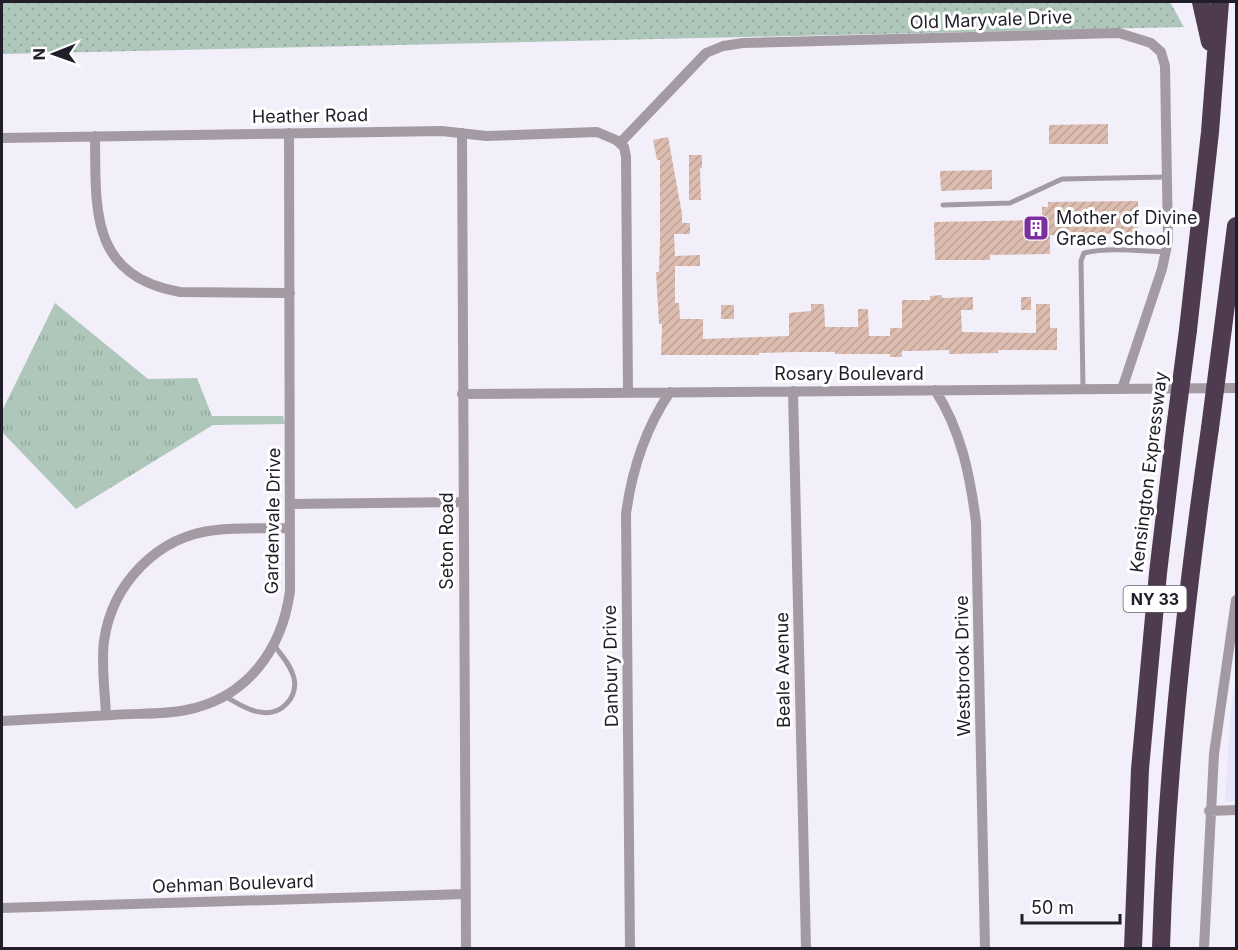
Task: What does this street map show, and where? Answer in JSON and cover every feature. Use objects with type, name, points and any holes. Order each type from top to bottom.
[{"type":"highway","points":[[1201,2],[1215,71]]},
{"type":"highway","name":"Kensington Expressway","points":[[1133,948],[1140,757],[1158,573],[1201,230],[1220,2]]},
{"type":"highway","name":"NY 33","points":[[1161,948],[1163,875],[1174,714],[1236,226]]},
{"type":"street","name":"Old Maryvale Drive","points":[[618,142],[706,53],[723,46],[755,43],[1119,33],[1151,43],[1161,52],[1165,66],[1168,241],[1162,269],[1122,389]]},
{"type":"street","name":"Heather Road","points":[[2,138],[442,131],[486,136],[597,132],[618,142]]},
{"type":"street","name":"Gardenvale Drive","points":[[2,721],[186,710],[203,705],[224,696],[241,685],[257,670],[280,633],[289,601],[290,133]]},
{"type":"street","name":"Seton Road","points":[[462,133],[466,948]]},
{"type":"street","points":[[95,136],[98,219],[109,248],[130,272],[147,283],[165,290],[180,292],[290,293]]},
{"type":"street","points":[[618,142],[624,147],[626,157],[628,392]]},
{"type":"street","name":"Rosary Boulevard","points":[[462,394],[1236,388]]},
{"type":"street","name":"Westbrook Drive","points":[[936,390],[949,414],[964,455],[976,522],[985,948]]},
{"type":"street","name":"Beale Avenue","points":[[794,391],[806,948]]},
{"type":"street","name":"Danbury Drive","points":[[630,948],[626,514],[638,458],[647,432],[670,392]]},
{"type":"street","points":[[290,504],[463,502]]},
{"type":"street","points":[[106,715],[103,662],[107,623],[123,587],[146,561],[163,548],[199,532],[290,528]]},
{"type":"street","points":[[1204,948],[1209,811],[1214,754],[1236,600]]},
{"type":"street","points":[[1209,811],[1236,810]]},
{"type":"street","name":"Oehman Boulevard","points":[[2,908],[466,894]]},
{"type":"lane","points":[[943,206],[1010,203],[1062,179],[1166,177]]},
{"type":"lane","points":[[1083,389],[1081,261],[1084,254],[1093,251],[1165,252]]},
{"type":"lane","points":[[224,696],[261,713],[282,708],[290,701],[294,679],[290,667],[274,645]]},
{"type":"shaded area","points":[[1236,678],[1236,801],[1225,802],[1231,707]]},
{"type":"green space","points":[[2,2],[1170,2],[1184,27],[2,54]]},
{"type":"green space","points":[[55,303],[148,379],[197,378],[212,416],[283,416],[285,424],[213,425],[76,509],[2,432],[2,411]]},
{"type":"building","points":[[1108,124],[1108,144],[1049,144],[1049,125]]},
{"type":"building","points":[[668,137],[682,223],[690,223],[690,234],[674,234],[675,256],[700,255],[700,266],[675,266],[675,303],[679,303],[680,319],[703,319],[703,339],[789,336],[789,313],[811,311],[811,304],[824,304],[825,327],[858,327],[858,309],[868,309],[869,336],[890,336],[890,328],[902,328],[902,300],[930,300],[930,296],[942,295],[942,298],[973,297],[973,310],[961,310],[962,332],[1036,333],[1036,304],[1050,304],[1050,328],[1057,328],[1057,350],[998,350],[998,353],[949,354],[949,350],[902,351],[902,357],[890,357],[890,354],[835,354],[835,352],[661,355],[662,324],[659,324],[656,272],[659,272],[660,160],[657,160],[653,140]]},
{"type":"building","points":[[689,155],[702,155],[701,200],[689,200]]},
{"type":"building","points":[[992,170],[992,189],[941,191],[940,171]]},
{"type":"building","name":"Mother of Divine Grace School","points":[[1138,201],[1138,233],[1050,235],[1050,254],[990,255],[990,260],[935,260],[934,222],[1042,220],[1042,207],[1048,207],[1048,202]]},
{"type":"building","points":[[1021,297],[1031,297],[1031,310],[1021,310]]},
{"type":"building","points":[[721,305],[734,305],[734,319],[721,319]]},
{"type":"place","name":"Mother of Divine Grace School","points":[[1036,228]]}]
